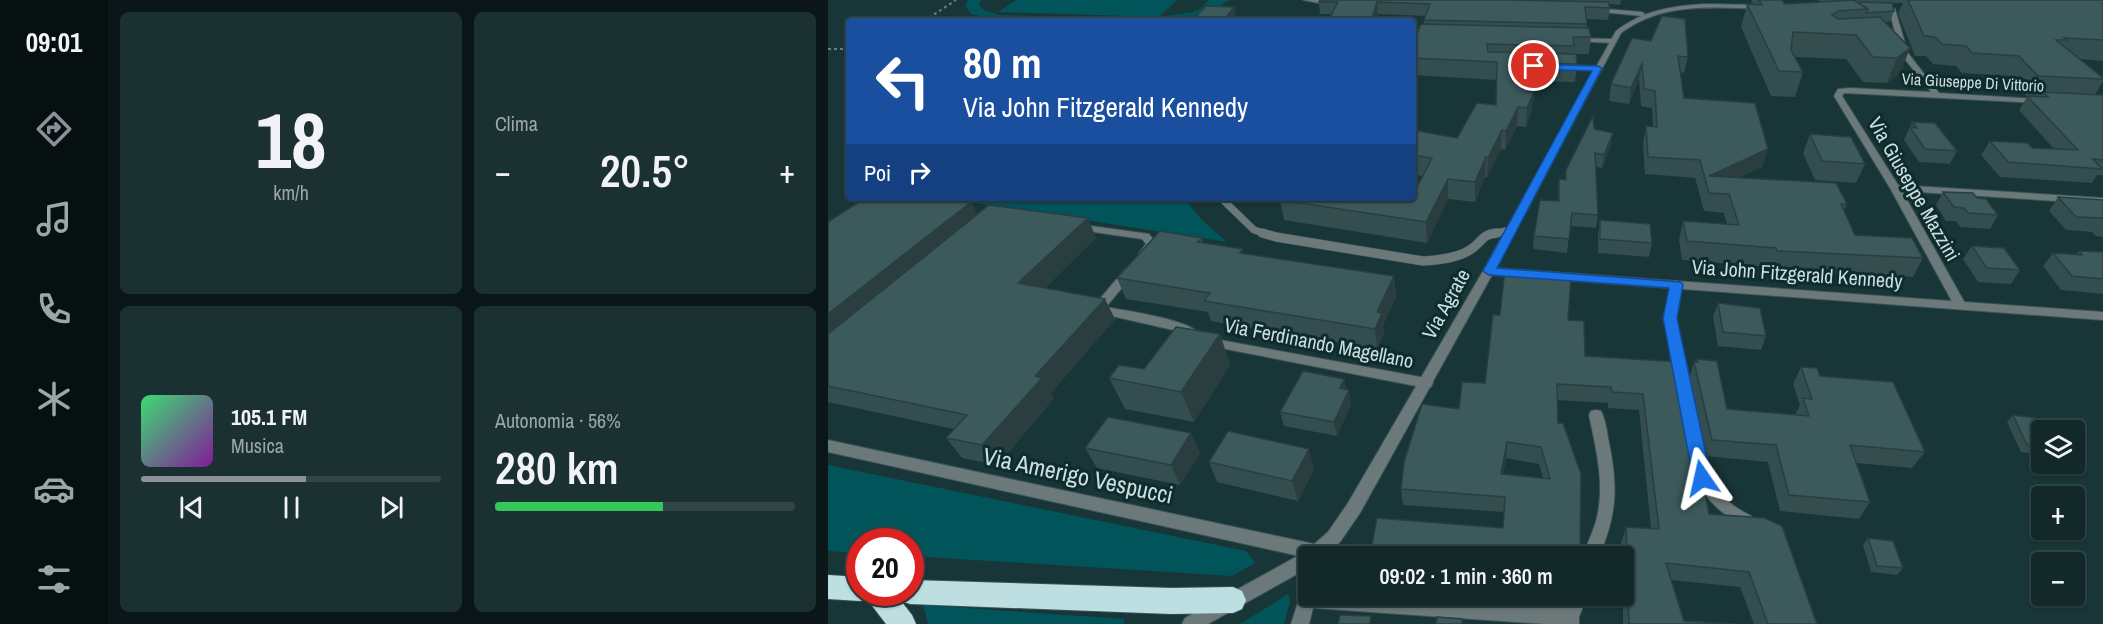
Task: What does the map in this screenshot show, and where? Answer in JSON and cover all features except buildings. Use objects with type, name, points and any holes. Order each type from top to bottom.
[{"type":"highway","points":[[828,587],[846,588]]},
{"type":"highway","points":[[924,592],[1159,600],[1233,600]]},
{"type":"highway","points":[[888,606],[903,624]]},
{"type":"street","points":[[1306,0],[1342,4]]},
{"type":"street","name":"Via Agrate","points":[[1323,546],[1348,518],[1426,383],[1512,230],[1612,41],[1627,23],[1642,14],[1678,3],[1768,7]]},
{"type":"street","points":[[1880,9],[1901,8]]},
{"type":"street","points":[[1892,9],[1904,53],[1937,95]]},
{"type":"street","points":[[1585,10],[1642,14]]},
{"type":"street","points":[[1888,36],[1899,35]]},
{"type":"street","points":[[1565,40],[1612,41]]},
{"type":"street","points":[[1550,67],[1598,68]]},
{"type":"street","name":"Via Giuseppe Di Vittorio","points":[[1841,91],[2044,101]]},
{"type":"street","name":"Via Giuseppe Mazzini","points":[[1841,91],[1838,96],[1895,188],[1960,305]]},
{"type":"street","points":[[1895,188],[2103,201]]},
{"type":"street","name":"Via Ferdinando Magellano","points":[[1062,225],[1144,236],[1152,244],[1098,309],[1176,326],[1214,344],[1426,383]]},
{"type":"street","name":"Via John Fitzgerald Kennedy","points":[[1489,271],[2103,316]]},
{"type":"street","points":[[1596,415],[1607,477],[1608,499],[1605,520],[1596,546]]},
{"type":"street","name":"Via Amerigo Vespucci","points":[[828,446],[1298,552]]},
{"type":"street","name":"Via Agrate","points":[[1191,624],[1298,565]]},
{"type":"street","points":[[1300,624],[1305,606]]},
{"type":"street","points":[[1406,606],[1570,621],[1575,606]]},
{"type":"lane","points":[[1224,201],[1254,230],[1276,237],[1423,261],[1442,260],[1473,248],[1485,235],[1512,230]]},
{"type":"lane","points":[[1676,285],[1670,318],[1684,387]]},
{"type":"lane","points":[[1697,456],[1702,478],[1714,499],[1739,517],[1757,525]]},
{"type":"path","points":[[929,18],[956,0]]},
{"type":"path","points":[[828,49],[846,50]]},
{"type":"shaded area","points":[[968,0],[981,0],[979,4],[984,10],[998,15],[1109,18],[988,18],[971,14],[965,6]]},
{"type":"shaded area","points":[[1016,0],[1177,0],[1159,17],[998,12]]},
{"type":"shaded area","points":[[1209,0],[1230,0],[1208,13],[1188,18],[1153,18],[1193,12]]},
{"type":"shaded area","points":[[961,201],[1186,201],[1202,220],[1227,242]]},
{"type":"shaded area","points":[[828,465],[1246,551],[1255,563],[1232,576],[924,557],[924,528],[846,528],[846,552],[828,551]]},
{"type":"shaded area","points":[[1288,594],[1290,602],[1284,624],[1240,624]]},
{"type":"shaded area","points":[[924,605],[1125,619],[1123,624],[928,624]]},
{"type":"route","points":[[1534,66],[1598,68],[1489,271],[1676,285],[1670,318],[1702,478]]}]
